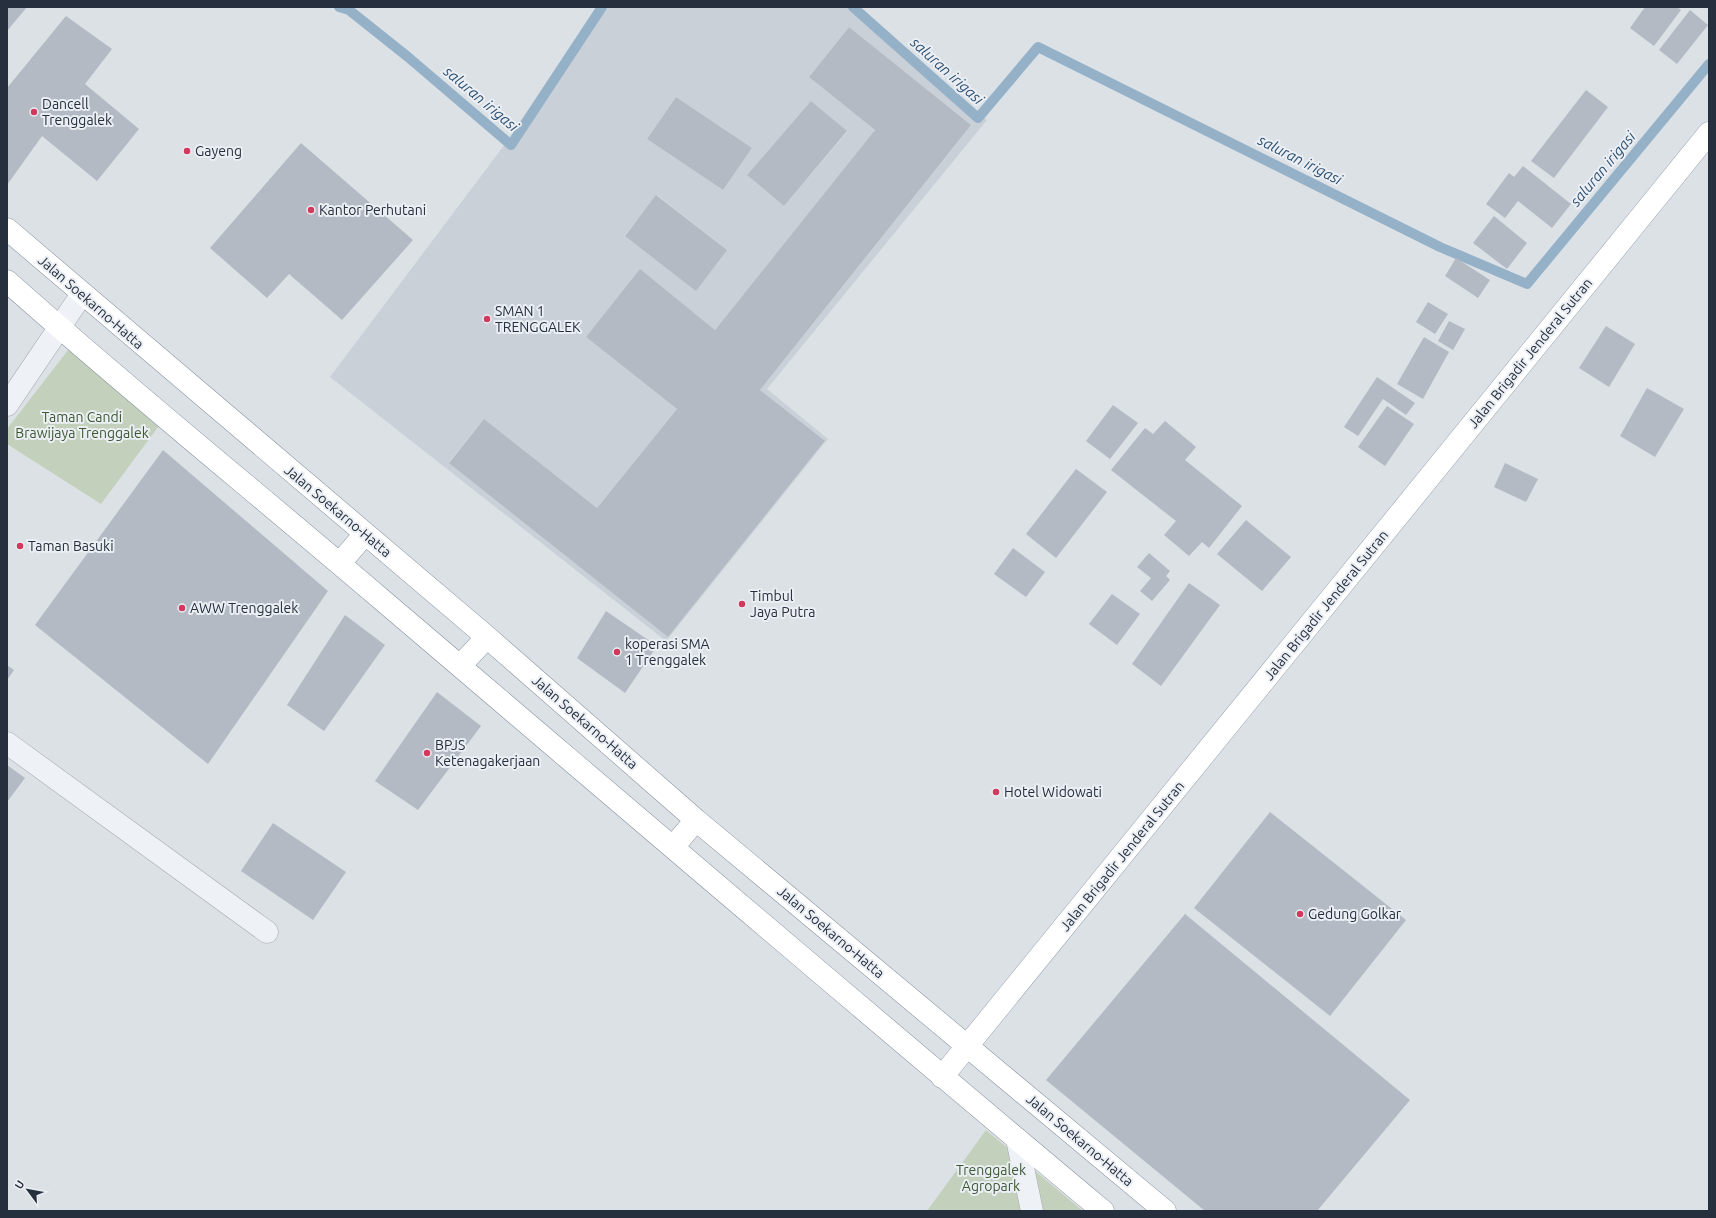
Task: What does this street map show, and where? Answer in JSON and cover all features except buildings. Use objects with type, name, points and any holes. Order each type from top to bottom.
[{"type":"main road","name":"Jalan Brigadir Jenderal Sutran","points":[[942,1077],[1709,133]]},
{"type":"main road","name":"Jalan Soekarno-Hatta","points":[[7,229],[487,637],[696,820],[1165,1211]]},
{"type":"main road","points":[[7,281],[59,328],[340,563],[942,1077],[1103,1211]]},
{"type":"main road","points":[[340,563],[365,534]]},
{"type":"main road","points":[[460,666],[487,637]]},
{"type":"main road","points":[[673,847],[696,820]]},
{"type":"street","points":[[7,405],[82,294]]},
{"type":"street","points":[[7,743],[268,932]]},
{"type":"street","points":[[1017,1139],[1032,1211]]},
{"type":"shaded area","name":"SMAN 1 TRENGGALEK","points":[[608,7],[850,7],[987,120],[767,389],[828,439],[666,641],[330,377]],"holes":[[[849,27],[971,125],[760,390],[825,442],[668,637],[449,462],[484,419],[597,508],[677,409],[586,337],[640,270],[715,330],[875,130],[809,77]],[[676,97],[752,148],[723,190],[647,139]],[[811,101],[847,132],[784,206],[747,175]],[[657,195],[727,250],[625,235]]]},
{"type":"green space","name":"Taman Candi Brawijaya Trenggalek","points":[[72,345],[164,419],[101,504],[7,444],[7,429]]},
{"type":"green space","name":"Trenggalek Agropark","points":[[986,1130],[1083,1211],[927,1211]]},
{"type":"waterway","name":"saluran irigasi","points":[[339,7],[349,10],[408,57],[511,145],[602,7]]},
{"type":"waterway","name":"saluran irigasi","points":[[853,7],[978,118],[1038,47],[1440,247],[1527,284],[1709,64]]},
{"type":"place","name":"Dancell Trenggalek","points":[[34,112]]},
{"type":"place","name":"Gayeng","points":[[187,151]]},
{"type":"place","name":"Kantor Perhutani","points":[[311,210]]},
{"type":"place","name":"SMAN 1 TRENGGALEK","points":[[487,319]]},
{"type":"place","name":"Taman Basuki","points":[[20,546]]},
{"type":"place","name":"Timbul Jaya Putra","points":[[742,604]]},
{"type":"place","name":"AWW Trenggalek","points":[[182,608]]},
{"type":"place","name":"koperasi SMA 1 Trenggalek","points":[[617,652]]},
{"type":"place","name":"BPJS Ketenagakerjaan","points":[[427,753]]},
{"type":"place","name":"Hotel Widowati","points":[[996,792]]},
{"type":"place","name":"Gedung Golkar","points":[[1300,914]]}]
